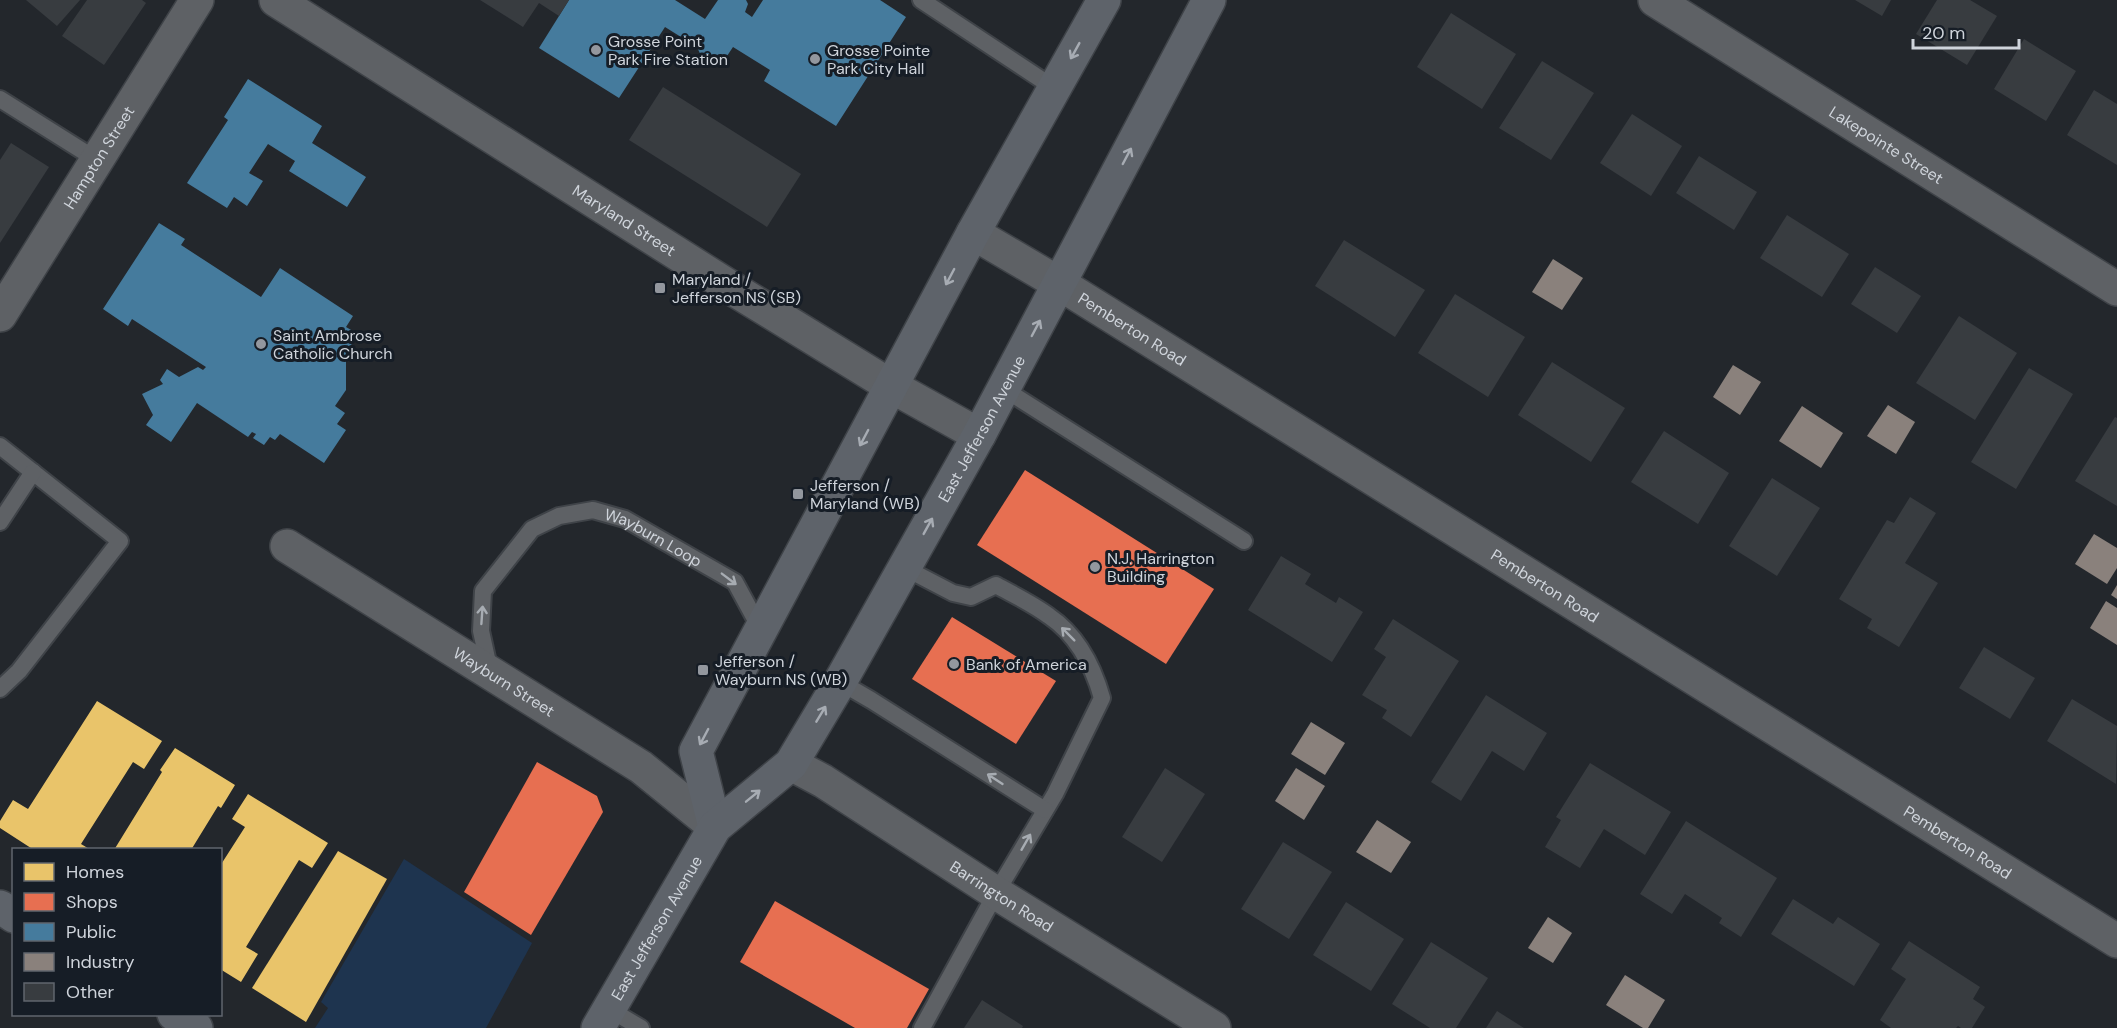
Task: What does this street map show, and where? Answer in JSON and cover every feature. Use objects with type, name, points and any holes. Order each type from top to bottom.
[{"type":"main road","points":[[715,827],[696,751],[973,233],[1104,0]]},
{"type":"main road","name":"East Jefferson Avenue","points":[[603,1018],[715,827],[791,764],[840,682],[1004,389],[1209,0]]},
{"type":"main road","points":[[177,1016],[196,1028]]},
{"type":"street","name":"Hampton Street","points":[[0,315],[197,0]]},
{"type":"street","name":"Lakepointe Street","points":[[1655,0],[2117,289]]},
{"type":"street","name":"Maryland Street","points":[[284,2],[680,256],[891,387],[979,435]]},
{"type":"street","name":"Pemberton Road","points":[[973,233],[1060,284],[2117,941]]},
{"type":"street","name":"Wayburn Street","points":[[287,546],[641,767],[715,827]]},
{"type":"street","name":"Barrington Road","points":[[791,764],[823,781],[996,893],[1214,1028]]},
{"type":"lane","points":[[921,0],[1054,88]]},
{"type":"lane","points":[[0,99],[97,160]]},
{"type":"lane","points":[[1004,389],[1244,541]]},
{"type":"lane","points":[[0,446],[120,541],[19,671],[0,689]]},
{"type":"lane","points":[[0,522],[33,472]]},
{"type":"lane","name":"Wayburn Loop","points":[[490,673],[481,631],[483,591],[532,529],[559,516],[593,510],[625,519],[735,582],[761,630]]},
{"type":"lane","points":[[904,568],[953,593],[971,597],[996,585],[1051,617],[1080,646],[1095,675],[1102,698],[1055,794],[996,893],[922,1028]]},
{"type":"lane","points":[[840,682],[1045,810]]},
{"type":"lane","points":[[603,1018],[641,1028]]},
{"type":"shaded area","points":[[404,859],[532,943],[486,1028],[315,1028],[328,1008],[321,1002]]},
{"type":"building: Homes","points":[[97,701],[162,741],[144,769],[133,762],[81,844],[88,848],[31,848],[0,828],[0,821],[13,800],[28,809]]},
{"type":"building: Homes","points":[[175,748],[235,785],[221,808],[218,806],[192,848],[115,848],[162,772],[160,770]]},
{"type":"building: Homes","points":[[248,794],[328,843],[312,868],[299,860],[246,947],[258,954],[241,982],[222,970],[222,863],[245,827],[232,819]]},
{"type":"building: Homes","points":[[338,851],[387,879],[306,1022],[252,988]]},
{"type":"building: Shops","name":"N.J. Harrington Building","points":[[1025,470],[1214,589],[1166,664],[977,545]]},
{"type":"building: Shops","points":[[952,617],[1056,681],[1016,744],[912,679]]},
{"type":"building: Shops","points":[[537,762],[597,796],[603,812],[531,935],[464,892]]},
{"type":"building: Shops","points":[[775,901],[929,989],[907,1028],[855,1028],[740,962]]},
{"type":"building: Public","points":[[569,0],[675,0],[705,19],[718,0],[746,0],[748,4],[745,12],[752,17],[763,0],[880,0],[906,17],[836,126],[764,81],[770,70],[733,47],[727,56],[711,61],[702,58],[697,47],[665,27],[619,98],[539,48]]},
{"type":"building: Public","points":[[248,79],[322,126],[312,143],[366,177],[347,207],[289,171],[295,161],[268,144],[249,173],[263,181],[247,206],[234,197],[227,208],[187,183],[228,120],[224,117]]},
{"type":"building: Public","name":"Saint Ambrose Catholic Church","points":[[159,223],[185,239],[181,245],[261,297],[280,268],[353,316],[346,327],[358,334],[346,353],[346,390],[335,406],[345,413],[337,424],[346,430],[324,463],[280,434],[275,440],[270,437],[264,445],[253,438],[256,434],[252,432],[248,437],[197,403],[171,442],[146,425],[153,415],[142,394],[163,384],[160,380],[167,369],[179,377],[198,367],[203,370],[206,367],[132,319],[128,326],[103,309]]},
{"type":"building: Industry","points":[[1553,259],[1583,278],[1562,310],[1532,292]]},
{"type":"building: Industry","points":[[1733,365],[1761,382],[1740,415],[1713,397]]},
{"type":"building: Industry","points":[[1888,405],[1915,422],[1896,454],[1867,436]]},
{"type":"building: Industry","points":[[1802,406],[1843,433],[1821,468],[1779,441]]},
{"type":"building: Industry","points":[[2094,534],[2117,548],[2117,568],[2107,584],[2075,564]]},
{"type":"building: Industry","points":[[2117,585],[2117,599],[2111,595]]},
{"type":"building: Industry","points":[[2106,601],[2117,608],[2117,645],[2090,628]]},
{"type":"building: Industry","points":[[1311,722],[1345,743],[1325,775],[1291,754]]},
{"type":"building: Industry","points":[[1296,768],[1325,786],[1304,820],[1275,801]]},
{"type":"building: Industry","points":[[1377,820],[1411,842],[1391,873],[1356,852]]},
{"type":"building: Industry","points":[[1548,917],[1572,933],[1553,963],[1528,948]]},
{"type":"building: Industry","points":[[1625,975],[1665,1000],[1648,1028],[1643,1028],[1606,1005]]},
{"type":"building: Other","points":[[26,0],[80,0],[57,26]]},
{"type":"building: Other","points":[[87,0],[142,0],[146,3],[104,65],[62,36]]},
{"type":"building: Other","points":[[480,0],[569,0],[559,16],[539,3],[523,27]]},
{"type":"building: Other","points":[[1855,0],[1891,0],[1882,16]]},
{"type":"building: Other","points":[[1937,0],[1970,0],[1997,16],[1967,65],[1916,34]]},
{"type":"building: Other","points":[[1451,13],[1516,54],[1482,109],[1417,67]]},
{"type":"building: Other","points":[[2024,39],[2076,71],[2046,121],[1994,89]]},
{"type":"building: Other","points":[[1542,61],[1594,93],[1551,160],[1499,128]]},
{"type":"building: Other","points":[[663,87],[801,174],[767,227],[629,140]]},
{"type":"building: Other","points":[[2094,90],[2117,104],[2117,165],[2067,135]]},
{"type":"building: Other","points":[[1632,114],[1682,146],[1651,196],[1600,163]]},
{"type":"building: Other","points":[[11,143],[49,167],[0,243],[0,160]]},
{"type":"building: Other","points":[[1699,156],[1757,192],[1734,230],[1676,193]]},
{"type":"building: Other","points":[[1787,215],[1849,254],[1822,297],[1760,258]]},
{"type":"building: Other","points":[[1344,240],[1425,290],[1395,337],[1315,286]]},
{"type":"building: Other","points":[[1875,267],[1921,296],[1897,333],[1851,304]]},
{"type":"building: Other","points":[[1455,294],[1525,337],[1488,397],[1418,353]]},
{"type":"building: Other","points":[[1959,316],[2017,353],[1975,420],[1916,383]]},
{"type":"building: Other","points":[[1552,362],[1625,408],[1591,462],[1518,415]]},
{"type":"building: Other","points":[[2029,368],[2073,394],[2016,489],[1971,462]]},
{"type":"building: Other","points":[[2115,417],[2117,418],[2117,506],[2075,481]]},
{"type":"building: Other","points":[[1664,431],[1729,473],[1698,524],[1631,482]]},
{"type":"building: Other","points":[[1772,478],[1820,508],[1777,576],[1729,546]]},
{"type":"building: Other","points":[[1910,497],[1936,513],[1905,563],[1938,583],[1899,647],[1867,628],[1872,619],[1839,599],[1887,520],[1894,523]]},
{"type":"building: Other","points":[[1281,556],[1311,574],[1305,584],[1336,603],[1339,597],[1363,612],[1332,662],[1248,610]]},
{"type":"building: Other","points":[[1393,619],[1459,661],[1411,737],[1382,718],[1387,710],[1362,695],[1386,657],[1374,649]]},
{"type":"building: Other","points":[[1984,647],[2035,678],[2010,719],[1959,688]]},
{"type":"building: Other","points":[[1486,695],[1547,733],[1524,771],[1492,751],[1461,801],[1431,782]]},
{"type":"building: Other","points":[[2072,699],[2117,726],[2116,784],[2047,741]]},
{"type":"building: Other","points":[[1590,763],[1671,812],[1645,855],[1604,829],[1580,868],[1545,847],[1561,820],[1556,817]]},
{"type":"building: Other","points":[[1165,768],[1205,794],[1162,862],[1122,837]]},
{"type":"building: Other","points":[[1686,821],[1777,878],[1741,937],[1719,923],[1722,918],[1685,894],[1672,914],[1640,894]]},
{"type":"building: Other","points":[[1283,842],[1332,872],[1289,939],[1241,909]]},
{"type":"building: Other","points":[[1793,899],[1833,924],[1838,917],[1880,944],[1854,986],[1771,934]]},
{"type":"building: Other","points":[[1346,902],[1404,939],[1371,991],[1313,955]]},
{"type":"building: Other","points":[[1909,941],[1980,987],[1973,999],[1985,1007],[1972,1028],[1958,1026],[1956,1028],[1891,1028],[1880,1020],[1906,979],[1891,969]]},
{"type":"building: Other","points":[[1431,942],[1488,978],[1456,1028],[1430,1028],[1392,1004]]},
{"type":"building: Other","points":[[982,1000],[1023,1026],[1022,1028],[964,1028]]},
{"type":"building: Other","points":[[1497,1011],[1524,1028],[1486,1028]]},
{"type":"place","name":"Grosse Point Park Fire Station","points":[[596,50]]},
{"type":"place","name":"Grosse Pointe Park City Hall","points":[[815,59]]},
{"type":"place","name":"Maryland / Jefferson NS (SB)","points":[[660,288]]},
{"type":"place","name":"Saint Ambrose Catholic Church","points":[[261,344]]},
{"type":"place","name":"Jefferson / Maryland (WB)","points":[[798,494]]},
{"type":"place","name":"N.J. Harrington Building","points":[[1095,567]]},
{"type":"place","name":"Bank of America","points":[[954,664]]},
{"type":"place","name":"Jefferson / Wayburn NS (WB)","points":[[703,670]]}]
